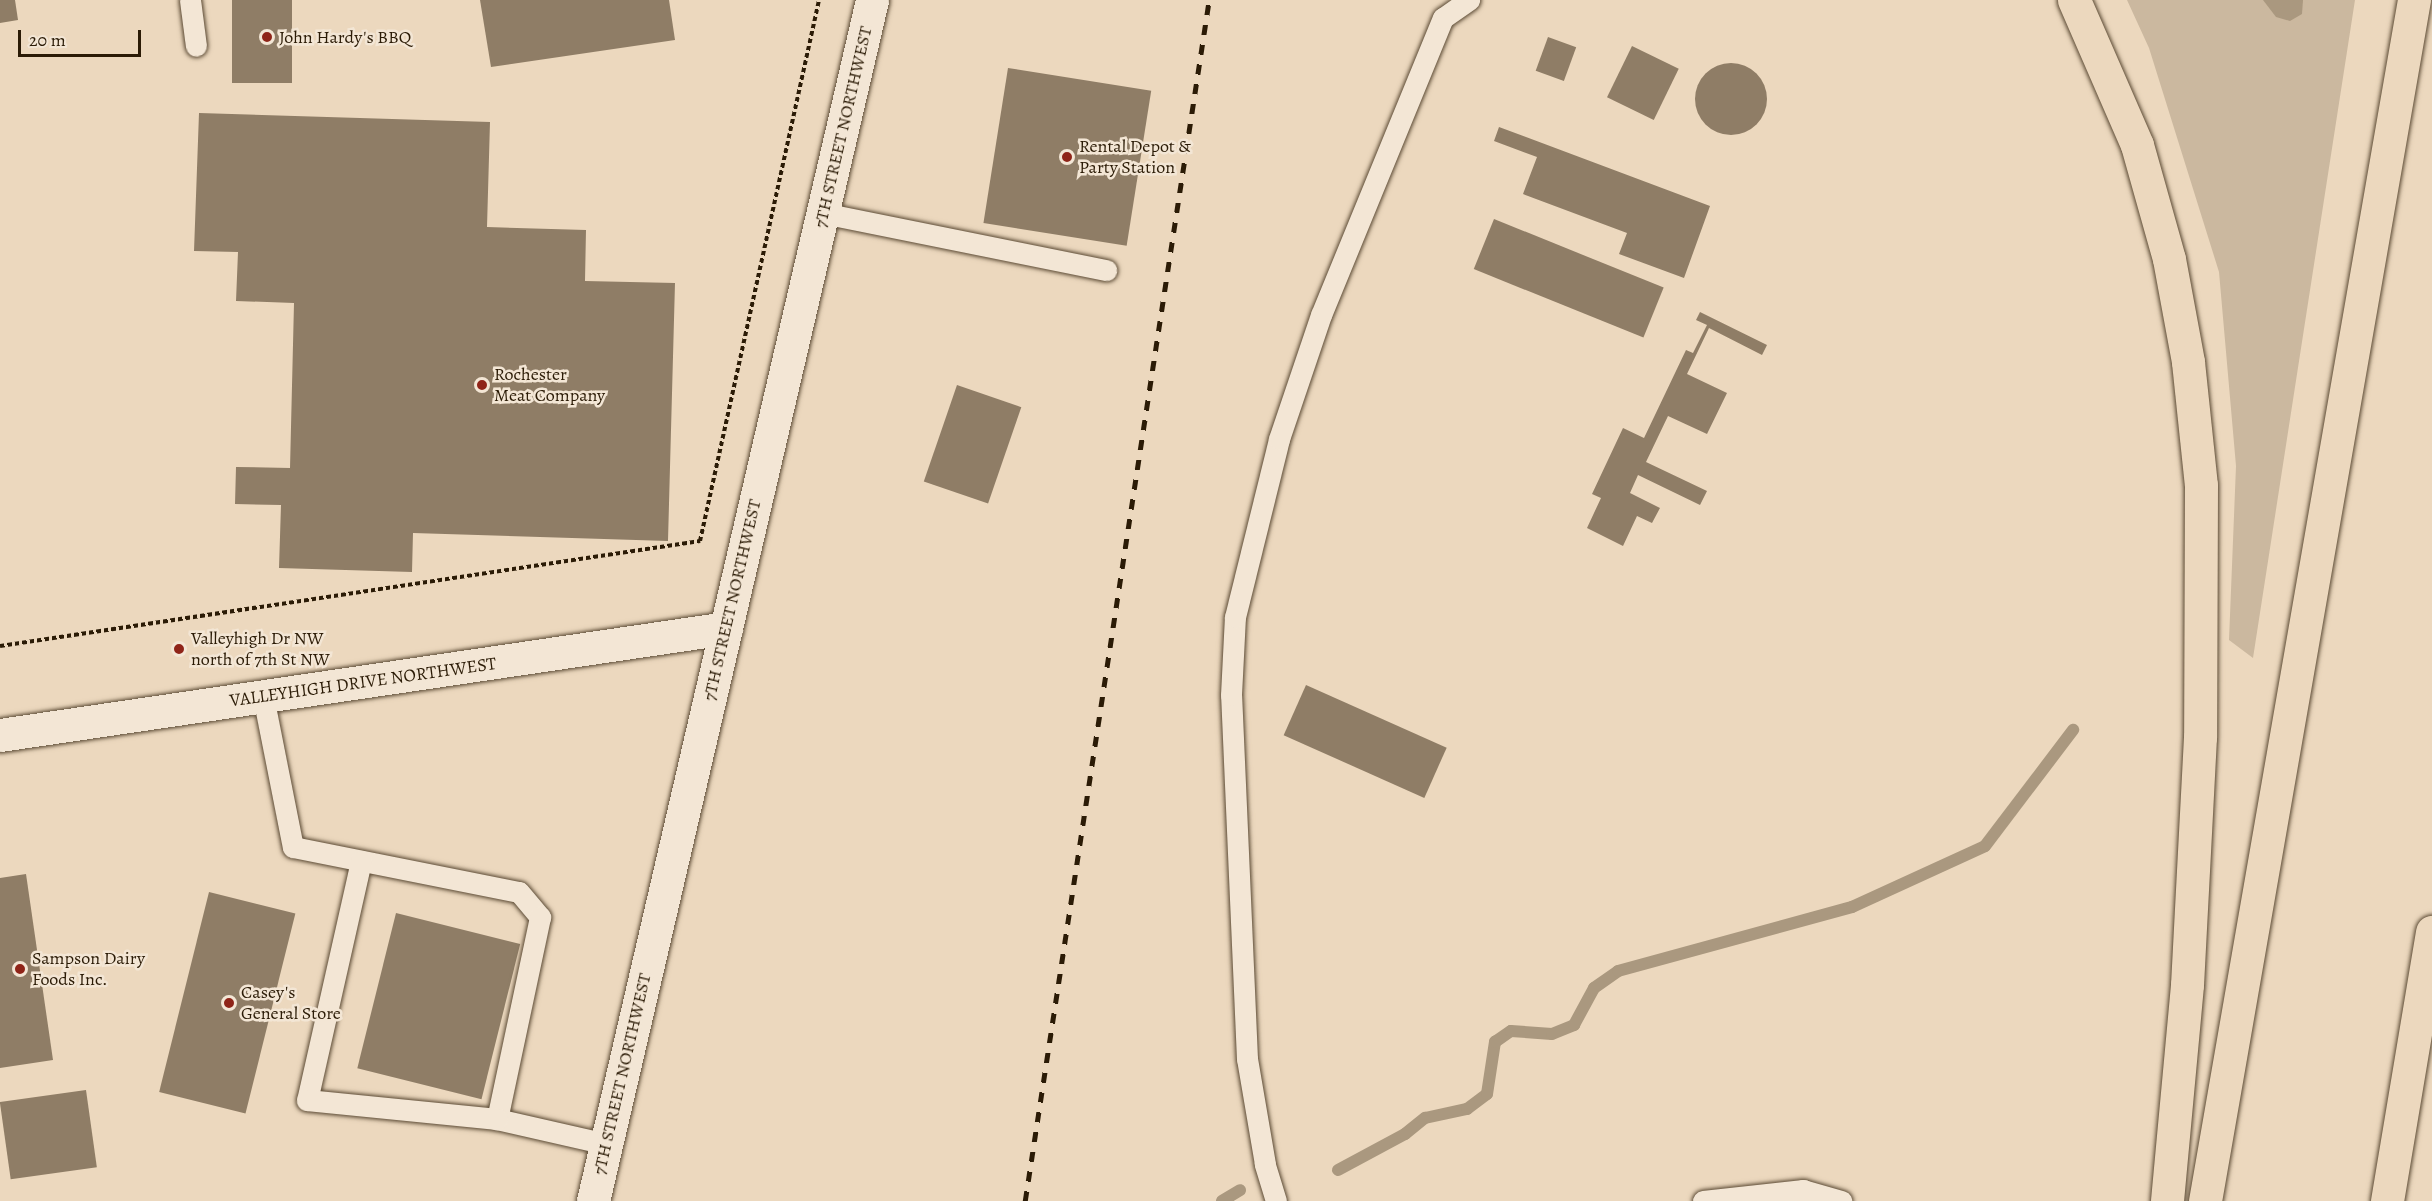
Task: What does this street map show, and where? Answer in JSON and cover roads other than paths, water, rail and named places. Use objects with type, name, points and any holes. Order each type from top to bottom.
[{"type":"highway","points":[[2074,0],[2137,145],[2169,259],[2188,362],[2201,485],[2200,737],[2187,985],[2167,1201]]},
{"type":"highway","points":[[2205,1201],[2414,0]]},
{"type":"highway","points":[[2387,1201],[2432,932]]},
{"type":"main road","name":"7TH STREET NORTHWEST","points":[[593,1201],[872,0]]},
{"type":"main road","name":"VALLEYHIGH DRIVE NORTHWEST","points":[[0,735],[726,628]]},
{"type":"lane","points":[[190,0],[196,46]]},
{"type":"lane","points":[[1276,1201],[1265,1164],[1247,1059],[1231,696],[1235,617],[1279,439],[1321,315],[1443,18],[1469,0]]},
{"type":"lane","points":[[823,213],[1106,270]]},
{"type":"lane","points":[[262,696],[293,848],[519,892],[540,917],[497,1119]]},
{"type":"lane","points":[[361,861],[307,1100],[497,1119],[606,1144]]},
{"type":"lane","points":[[1703,1201],[1803,1190],[1841,1201]]},
{"type":"waterway","points":[[1338,1170],[1405,1134],[1425,1118],[1467,1109],[1487,1094],[1495,1042],[1511,1031],[1552,1034],[1574,1025],[1594,988],[1618,971],[1852,907],[1985,846],[2073,730]]},
{"type":"waterway","points":[[1222,1201],[1240,1190]]},
{"type":"railway","points":[[1025,1201],[1209,0]]},
{"type":"place","name":"John Hardy's BBQ","points":[[267,37]]},
{"type":"place","name":"Rental Depot & Party Station","points":[[1067,157]]},
{"type":"place","name":"Rochester Meat Company","points":[[482,385]]},
{"type":"place","name":"Valleyhigh Dr NW north of 7th St NW","points":[[179,649]]},
{"type":"place","name":"Sampson Dairy Foods Inc.","points":[[20,969]]},
{"type":"place","name":"Casey's General Store","points":[[229,1003]]}]
